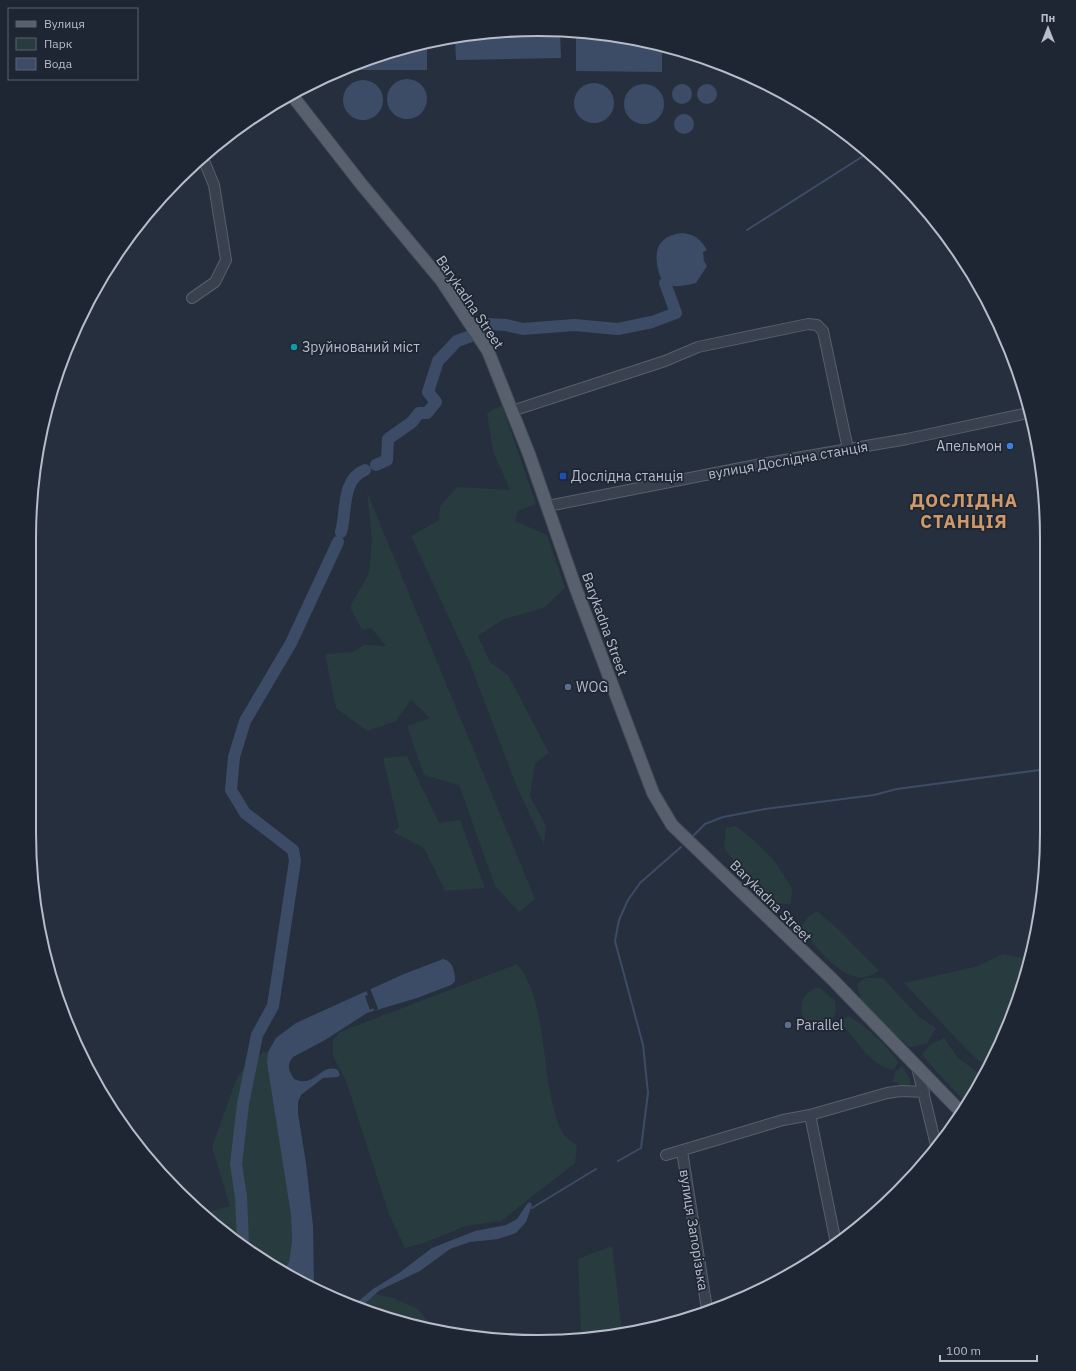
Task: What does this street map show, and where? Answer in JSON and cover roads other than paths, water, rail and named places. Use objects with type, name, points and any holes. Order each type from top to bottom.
[{"type":"main road","name":"Barykadna Street","points":[[295,99],[362,185],[441,280],[488,351],[548,506],[576,589],[644,771],[653,793],[672,825],[832,979],[957,1108]]},
{"type":"street","points":[[192,298],[214,282],[226,260],[214,185],[205,163]]},
{"type":"street","points":[[512,411],[665,361],[698,347],[808,324],[817,325],[823,331],[848,449]]},
{"type":"street","name":"вулиця Дослідна станція","points":[[548,506],[761,464],[907,440],[1024,414]]},
{"type":"street","points":[[917,1067],[935,1140]]},
{"type":"street","points":[[666,1155],[776,1122],[810,1115],[887,1093],[924,1092]]},
{"type":"street","points":[[810,1115],[835,1237]]},
{"type":"street","name":"вулиця Запорізька","points":[[682,1151],[706,1305]]},
{"type":"water","points":[[505,37],[560,37],[561,58],[456,60],[455,43]]},
{"type":"water","points":[[576,37],[604,40],[662,52],[662,72],[576,71]]},
{"type":"water","points":[[427,49],[427,70],[357,70],[408,53]]},
{"type":"water","points":[[407,79],[415,81],[421,85],[425,91],[427,99],[425,107],[421,113],[415,117],[407,119],[399,117],[393,113],[389,107],[387,99],[389,91],[393,85],[399,81]]},
{"type":"water","points":[[363,80],[371,82],[377,86],[381,92],[383,100],[381,108],[377,114],[371,118],[363,120],[355,118],[349,114],[345,108],[343,100],[345,92],[349,86],[355,82]]},
{"type":"water","points":[[594,83],[602,85],[608,89],[612,95],[614,103],[612,111],[608,117],[602,121],[594,123],[586,121],[580,117],[576,111],[574,103],[576,95],[580,89],[586,85]]},
{"type":"water","points":[[644,84],[652,86],[658,90],[662,96],[664,104],[662,112],[658,118],[652,122],[644,124],[636,122],[630,118],[626,112],[624,104],[626,96],[630,90],[636,86]]},
{"type":"water","points":[[678,84],[686,84],[692,90],[692,98],[686,104],[678,104],[672,98],[672,90]]},
{"type":"water","points":[[707,84],[714,87],[717,94],[714,101],[707,104],[700,101],[697,94],[700,87]]},
{"type":"water","points":[[684,114],[691,117],[694,124],[691,131],[684,134],[677,131],[674,124],[677,117]]},
{"type":"water","points":[[683,233],[698,238],[703,243],[707,250],[703,252],[704,261],[707,266],[696,283],[672,286],[665,283],[660,277],[657,261],[658,248],[664,239],[669,236]]},
{"type":"water","points":[[443,959],[451,964],[455,974],[455,981],[451,985],[417,998],[367,1013],[325,1040],[293,1057],[289,1065],[294,1079],[301,1081],[308,1081],[327,1069],[332,1068],[338,1070],[340,1075],[338,1077],[323,1078],[301,1095],[298,1102],[298,1114],[306,1163],[313,1226],[314,1282],[286,1267],[289,1262],[292,1241],[291,1215],[267,1063],[268,1052],[276,1038],[296,1023],[404,974]]},
{"type":"water","points":[[530,1202],[532,1205],[526,1222],[516,1233],[498,1239],[470,1242],[450,1249],[420,1271],[380,1290],[365,1304],[358,1301],[373,1289],[399,1273],[432,1248],[475,1231],[506,1225],[517,1219]]},
{"type":"waterway","points":[[747,230],[863,156]]},
{"type":"waterway","points":[[480,329],[486,324],[506,325],[523,329],[574,325],[618,329],[652,322],[676,313],[665,283]]},
{"type":"waterway","points":[[376,465],[387,460],[388,439],[412,422],[419,413],[427,413],[436,402],[428,392],[438,361],[457,341],[471,336]]},
{"type":"waterway","points":[[341,532],[348,488],[357,475],[365,470]]},
{"type":"waterway","points":[[243,1239],[241,1197],[236,1164],[243,1104],[257,1035],[273,1006],[295,861],[293,850],[245,813],[231,790],[234,757],[245,721],[291,643],[338,542]]},
{"type":"waterway","points":[[693,836],[705,824],[723,817],[765,809],[874,795],[897,789],[1040,770]]},
{"type":"waterway","points":[[618,1161],[641,1148],[648,1093],[643,1045],[615,941],[619,920],[628,900],[640,883],[681,847]]},
{"type":"waterway","points":[[532,1208],[596,1169]]},
{"type":"place","name":"Зруйнований міст","points":[[294,347]]},
{"type":"place","name":"Апельмон","points":[[1010,446]]},
{"type":"place","name":"Дослідна станція","points":[[563,476]]},
{"type":"place","name":"WOG","points":[[568,687]]},
{"type":"place","name":"Parallel","points":[[788,1025]]},
{"type":"district","name":"ДОСЛІДНА СТАНЦІЯ","points":[[964,510]]}]
